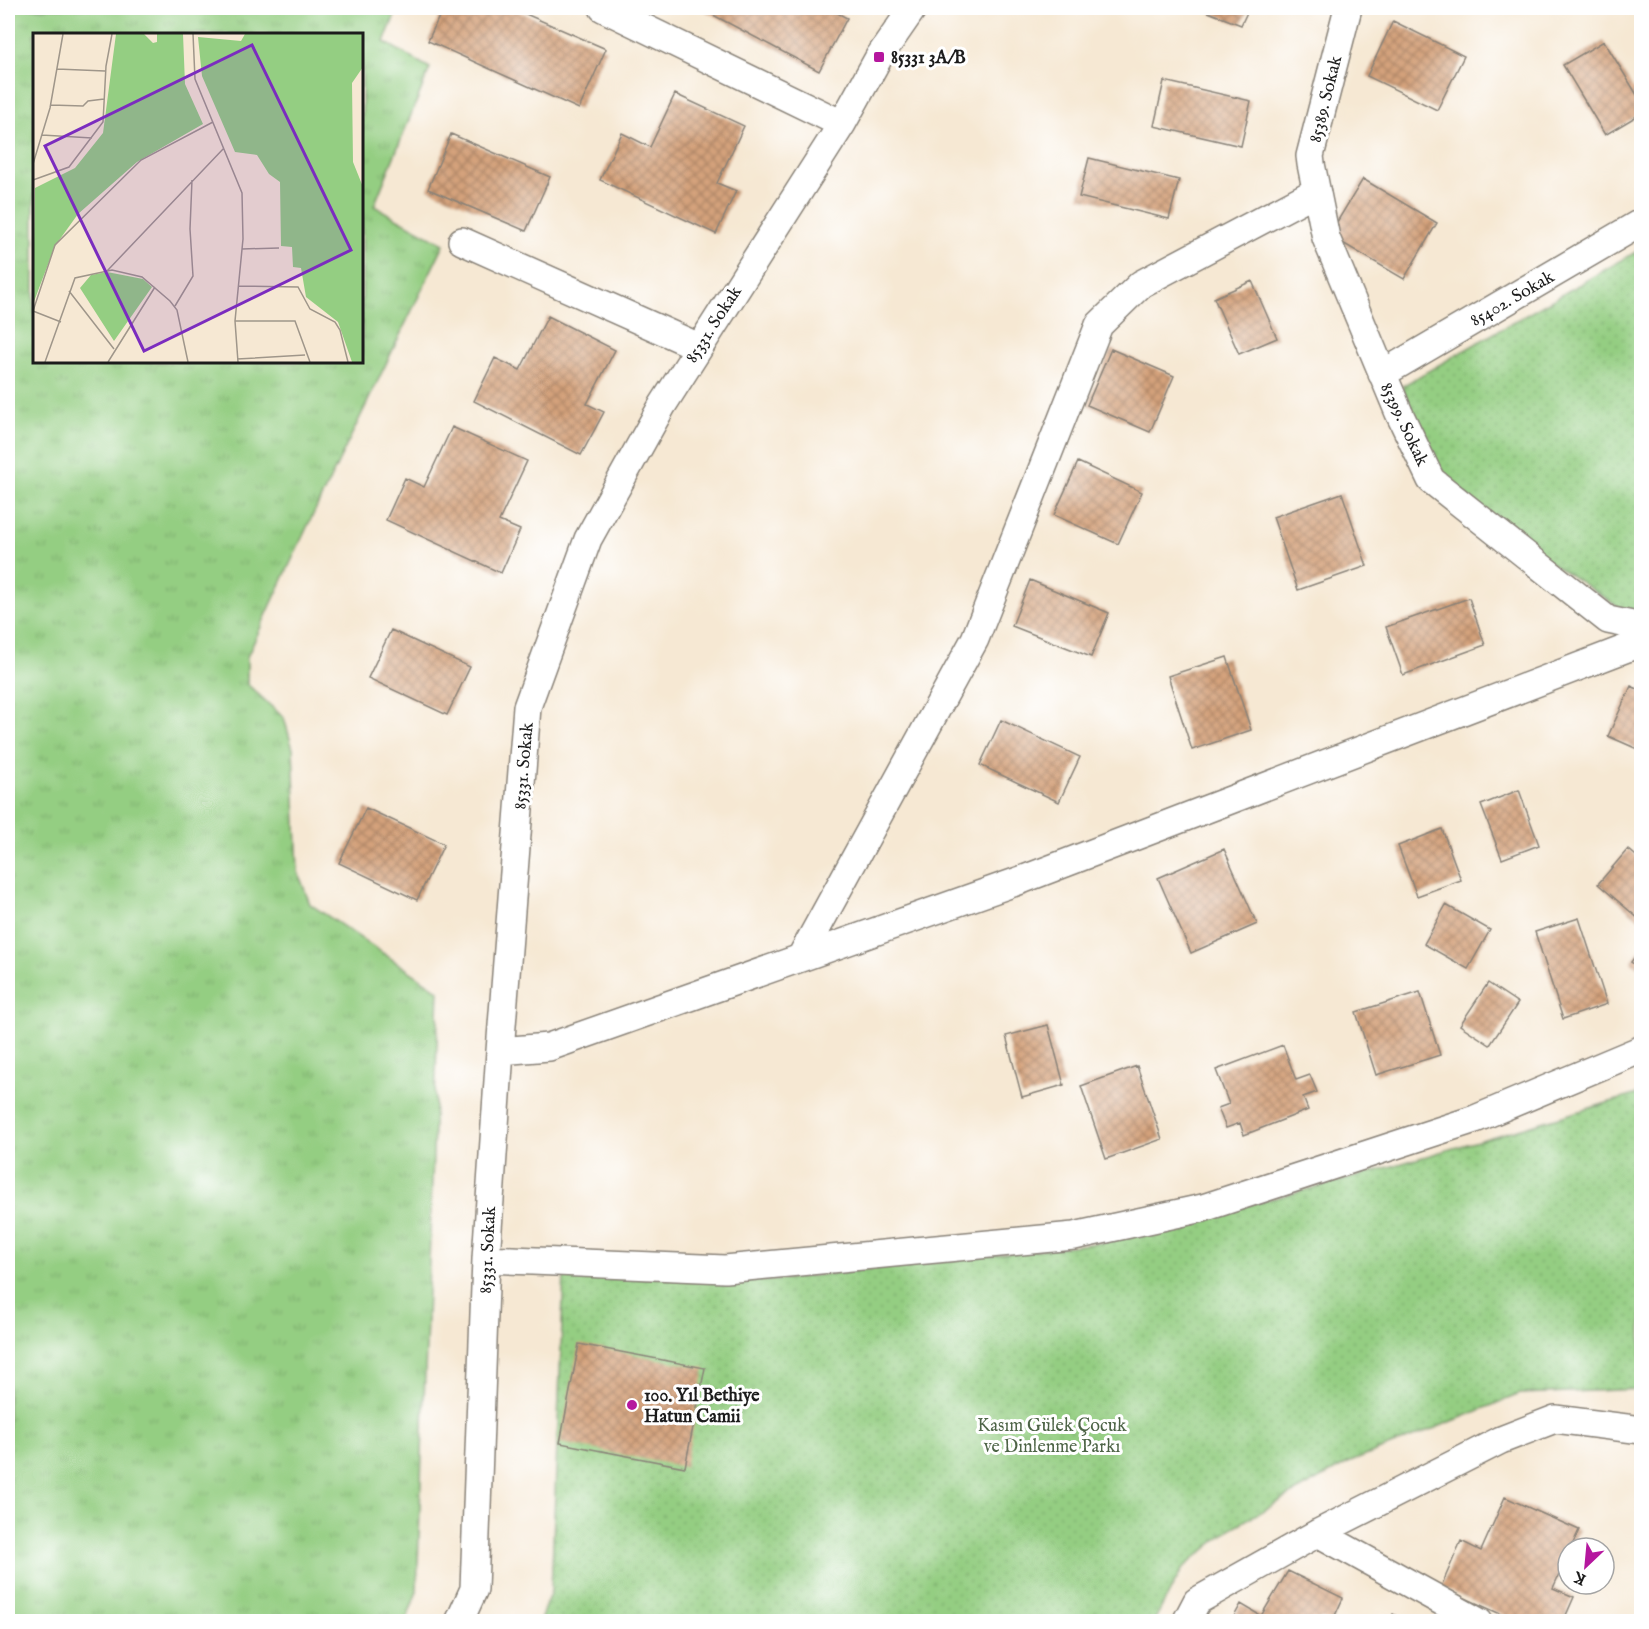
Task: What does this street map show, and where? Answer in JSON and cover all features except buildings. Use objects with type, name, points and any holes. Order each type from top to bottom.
[{"type":"street","points":[[603,8],[842,124]]},
{"type":"street","name":"85331. Sokak","points":[[459,1622],[474,1589],[486,1259],[527,707],[588,539],[662,406],[842,124],[879,57],[913,8]]},
{"type":"street","name":"85389. Sokak","points":[[1315,192],[1310,156],[1348,8]]},
{"type":"street","points":[[801,957],[975,639],[1100,325],[1141,284],[1315,192]]},
{"type":"street","name":"85399. Sokak","points":[[1315,192],[1326,238],[1382,374],[1431,480],[1608,620],[1641,627]]},
{"type":"street","name":"85402. Sokak","points":[[1382,374],[1641,222]]},
{"type":"street","points":[[462,241],[699,347]]},
{"type":"street","points":[[500,1051],[549,1047],[1024,879],[1635,645],[1641,627]]},
{"type":"street","points":[[486,1259],[724,1269],[1074,1236],[1203,1208],[1475,1119],[1641,1049]]},
{"type":"street","points":[[1186,1622],[1197,1601],[1318,1533],[1501,1440],[1555,1419],[1641,1430]]},
{"type":"street","points":[[1318,1533],[1479,1622]]},
{"type":"green space","points":[[8,8],[398,8],[384,42],[430,68],[374,206],[444,244],[247,657],[247,684],[284,718],[293,749],[298,872],[310,904],[439,991],[417,1591],[406,1621],[8,1621]]},
{"type":"green space","points":[[1641,249],[1641,622],[1532,550],[1434,470],[1402,386]]},
{"type":"green space","name":"Kasım Gülek Çocuk ve Dinlenme Parkı","points":[[1641,1093],[1641,1389],[1520,1394],[1348,1463],[1230,1529],[1183,1568],[1154,1621],[539,1622],[551,1591],[564,1274],[768,1281],[1106,1242],[1355,1177]]},
{"type":"place","name":"85331 3A/B","points":[[879,57]]},
{"type":"place","name":"100. Yıl Bethiye Hatun Camii","points":[[632,1405]]}]
